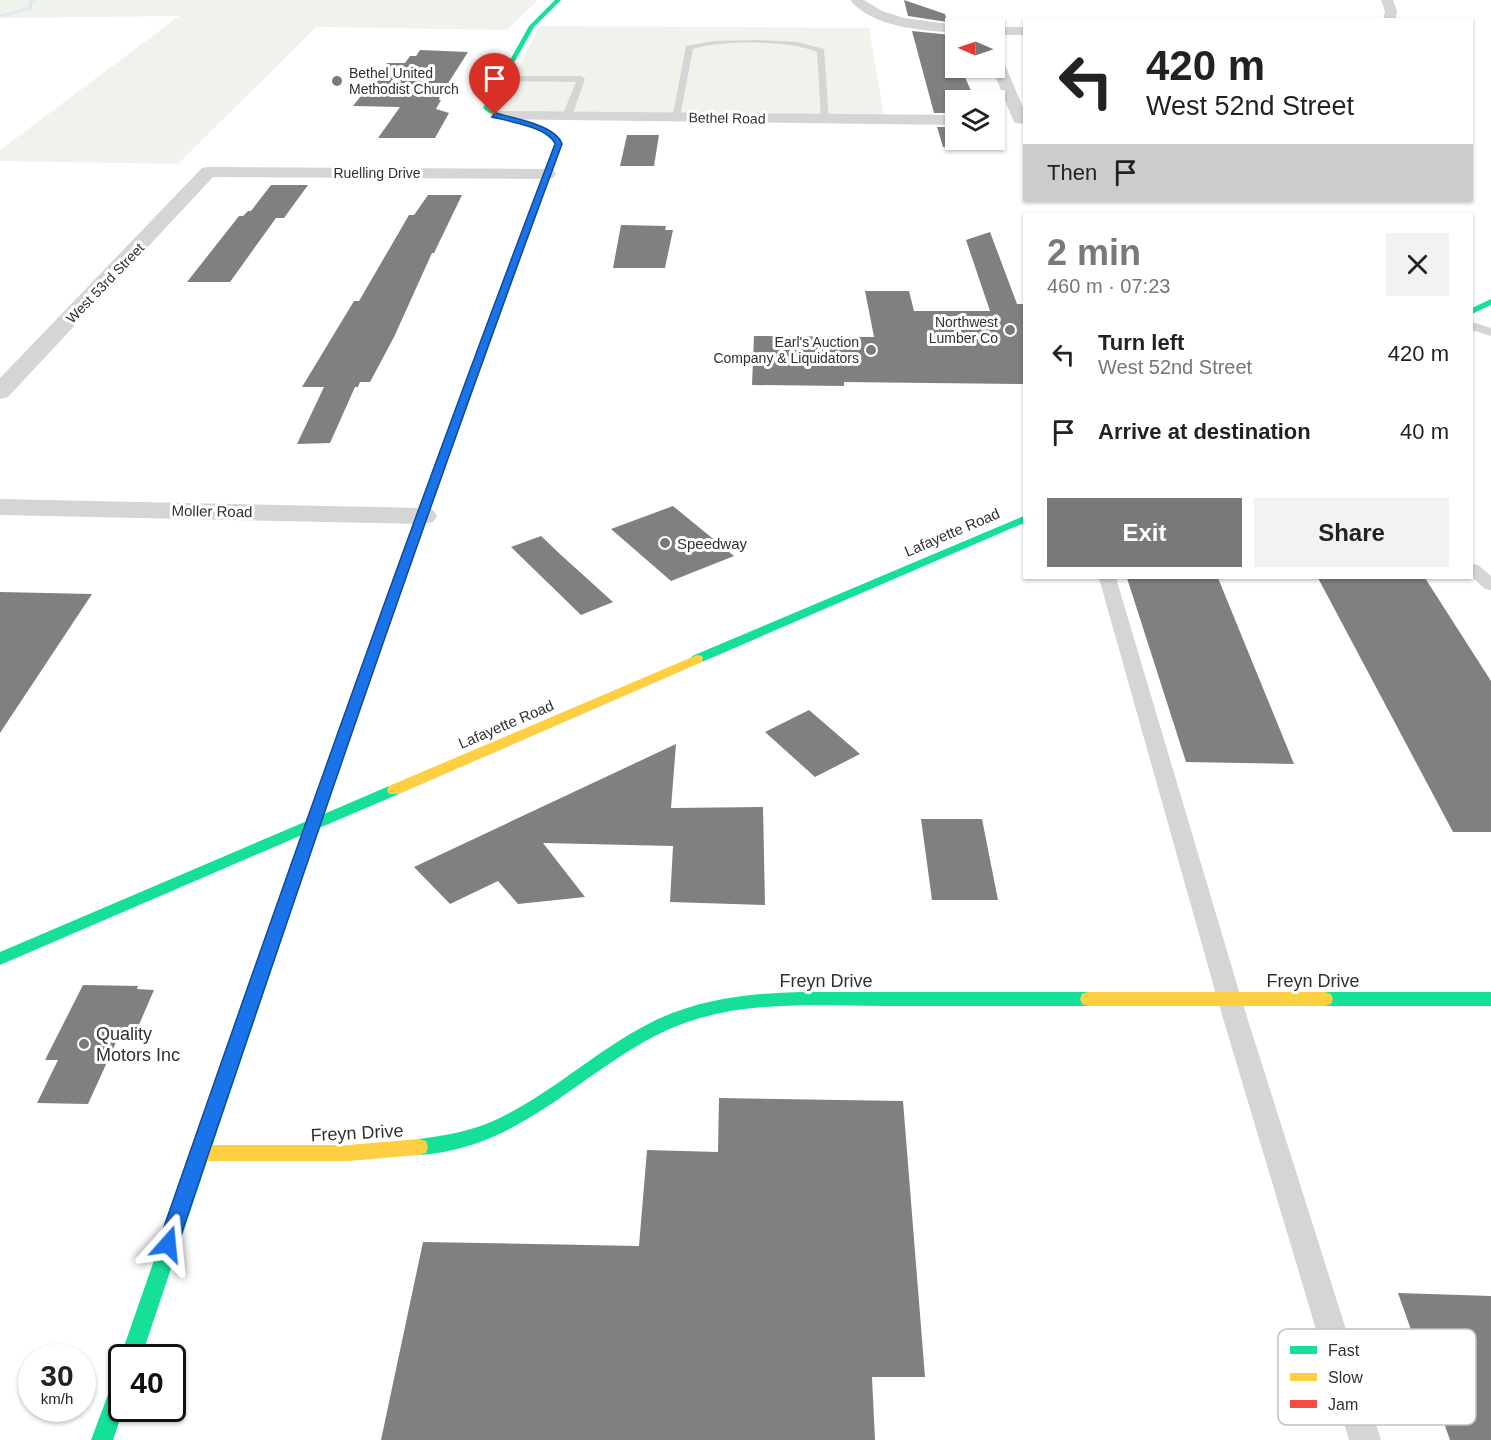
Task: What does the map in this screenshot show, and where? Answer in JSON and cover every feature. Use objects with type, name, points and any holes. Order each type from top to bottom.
[{"type":"street","points":[[135,1344],[311,826],[490,326],[558,144],[556,137],[540,127],[498,116],[486,108],[532,26],[558,0]]},
{"type":"street","points":[[856,0],[869,9],[893,19],[945,27]]},
{"type":"street","points":[[1388,0],[1391,11],[1389,18]]},
{"type":"street","points":[[1005,31],[1023,31]]},
{"type":"street","points":[[1004,78],[1023,120],[1005,120]]},
{"type":"street","name":"Bethel Road","points":[[498,116],[945,120]]},
{"type":"street","name":"Ruelling Drive","points":[[208,172],[547,174]]},
{"type":"street","name":"West 53rd Street","points":[[0,392],[208,172]]},
{"type":"street","points":[[1473,311],[1491,302]]},
{"type":"street","name":"Moller Road","points":[[0,507],[423,516]]},
{"type":"street","name":"Lafayette Road","points":[[0,959],[1023,519]]},
{"type":"street","name":"Freyn Drive","points":[[198,1153],[361,1153],[434,1146],[477,1135],[511,1121],[628,1044],[678,1018],[734,1004],[766,999],[1491,999]]},
{"type":"street","points":[[102,1440],[108,1422]]},
{"type":"lane","points":[[675,117],[689,48],[708,43],[791,43],[813,46],[821,51],[826,119]]},
{"type":"lane","points":[[503,78],[581,79],[567,116]]},
{"type":"lane","points":[[1473,326],[1491,332]]},
{"type":"lane","points":[[1473,570],[1491,585]]},
{"type":"lane","points":[[1107,579],[1229,998],[1331,1329]]},
{"type":"lane","points":[[1360,1425],[1365,1440]]},
{"type":"shaded area","points":[[0,0],[538,0],[507,30],[316,27],[178,164],[0,161],[0,150],[179,16],[0,18]]},
{"type":"shaded area","points":[[540,26],[869,28],[884,116],[512,113],[497,109]]},
{"type":"building","points":[[904,0],[945,14],[946,18],[945,22],[908,16]]},
{"type":"building","points":[[912,31],[945,34],[945,78],[965,78],[971,90],[945,90],[945,113],[934,113]]},
{"type":"building","points":[[420,50],[468,52],[440,96],[439,100],[441,100],[436,109],[449,113],[435,138],[378,138],[400,107],[353,106],[387,63],[405,63],[410,56],[416,56]]},
{"type":"building","points":[[937,127],[945,127],[945,147],[943,147]]},
{"type":"building","points":[[627,135],[659,135],[654,166],[620,166]]},
{"type":"building","points":[[271,185],[308,185],[284,218],[276,218],[230,282],[187,282],[239,216],[251,211]]},
{"type":"building","points":[[428,195],[462,195],[432,253],[394,337],[370,382],[360,382],[358,387],[355,387],[330,443],[297,444],[324,387],[302,387],[354,301],[359,301],[409,215],[414,215]]},
{"type":"building","points":[[621,225],[666,226],[665,230],[673,230],[665,268],[613,268]]},
{"type":"building","points":[[990,232],[1017,304],[1023,304],[1023,384],[844,382],[844,386],[752,385],[754,336],[874,337],[865,291],[909,291],[914,311],[990,311],[966,240]]},
{"type":"building","points":[[673,506],[734,556],[671,581],[611,529]]},
{"type":"building","points":[[541,536],[613,602],[581,615],[511,547]]},
{"type":"building","points":[[1127,579],[1218,579],[1294,764],[1186,762]]},
{"type":"building","points":[[1319,579],[1426,579],[1491,681],[1491,832],[1453,832]]},
{"type":"building","points":[[0,592],[92,594],[0,733]]},
{"type":"building","points":[[809,710],[860,754],[815,777],[765,732]]},
{"type":"building","points":[[676,744],[671,808],[763,807],[765,905],[670,902],[673,846],[543,843],[585,897],[518,904],[498,881],[450,904],[414,867]]},
{"type":"building","points":[[921,819],[982,819],[998,900],[932,900]]},
{"type":"building","name":"Quality Motors Inc","points":[[83,985],[138,986],[137,989],[154,990],[138,1027],[123,1027],[88,1104],[37,1103],[58,1060],[45,1060]]},
{"type":"building","points":[[719,1098],[903,1101],[925,1377],[872,1377],[875,1440],[381,1440],[423,1242],[639,1246],[647,1150],[718,1152]]},
{"type":"building","points":[[1398,1293],[1491,1296],[1491,1440],[1450,1440],[1445,1425],[1476,1425],[1476,1329],[1411,1329]]},
{"type":"waterway","points":[[0,16],[31,8],[30,3],[33,0]]},
{"type":"traffic: fast","points":[[542,188],[558,144],[544,130],[504,118],[486,108],[532,26],[558,0]]},
{"type":"traffic: fast","points":[[1473,311],[1491,302]]},
{"type":"traffic: fast","points":[[697,659],[1023,519]]},
{"type":"traffic: fast","points":[[135,1344],[348,723]]},
{"type":"traffic: fast","points":[[0,959],[394,790]]},
{"type":"traffic: fast","points":[[419,1147],[464,1139],[506,1123],[550,1097],[635,1039],[681,1017],[728,1004],[776,999],[1088,999]]},
{"type":"traffic: fast","points":[[1325,999],[1491,999]]},
{"type":"traffic: fast","points":[[102,1440],[108,1422]]},
{"type":"traffic: slow","points":[[424,510],[542,188]]},
{"type":"traffic: slow","points":[[394,790],[697,659]]},
{"type":"traffic: slow","points":[[1088,999],[1325,999]]},
{"type":"traffic: slow","points":[[198,1153],[348,1153],[419,1147]]},
{"type":"traffic: jam","points":[[348,723],[424,510]]},
{"type":"place","name":"Bethel United Methodist Church","points":[[337,81]]},
{"type":"place","name":"Northwest Lumber Co","points":[[1010,330]]},
{"type":"place","name":"Earl's Auction Company & Liquidators","points":[[871,350]]},
{"type":"place","name":"Speedway","points":[[665,543]]},
{"type":"place","name":"Quality Motors Inc","points":[[84,1044]]},
{"type":"route","points":[[168,1244],[311,826],[389,614],[494,315],[558,144],[556,137],[540,127],[495,115]]}]
